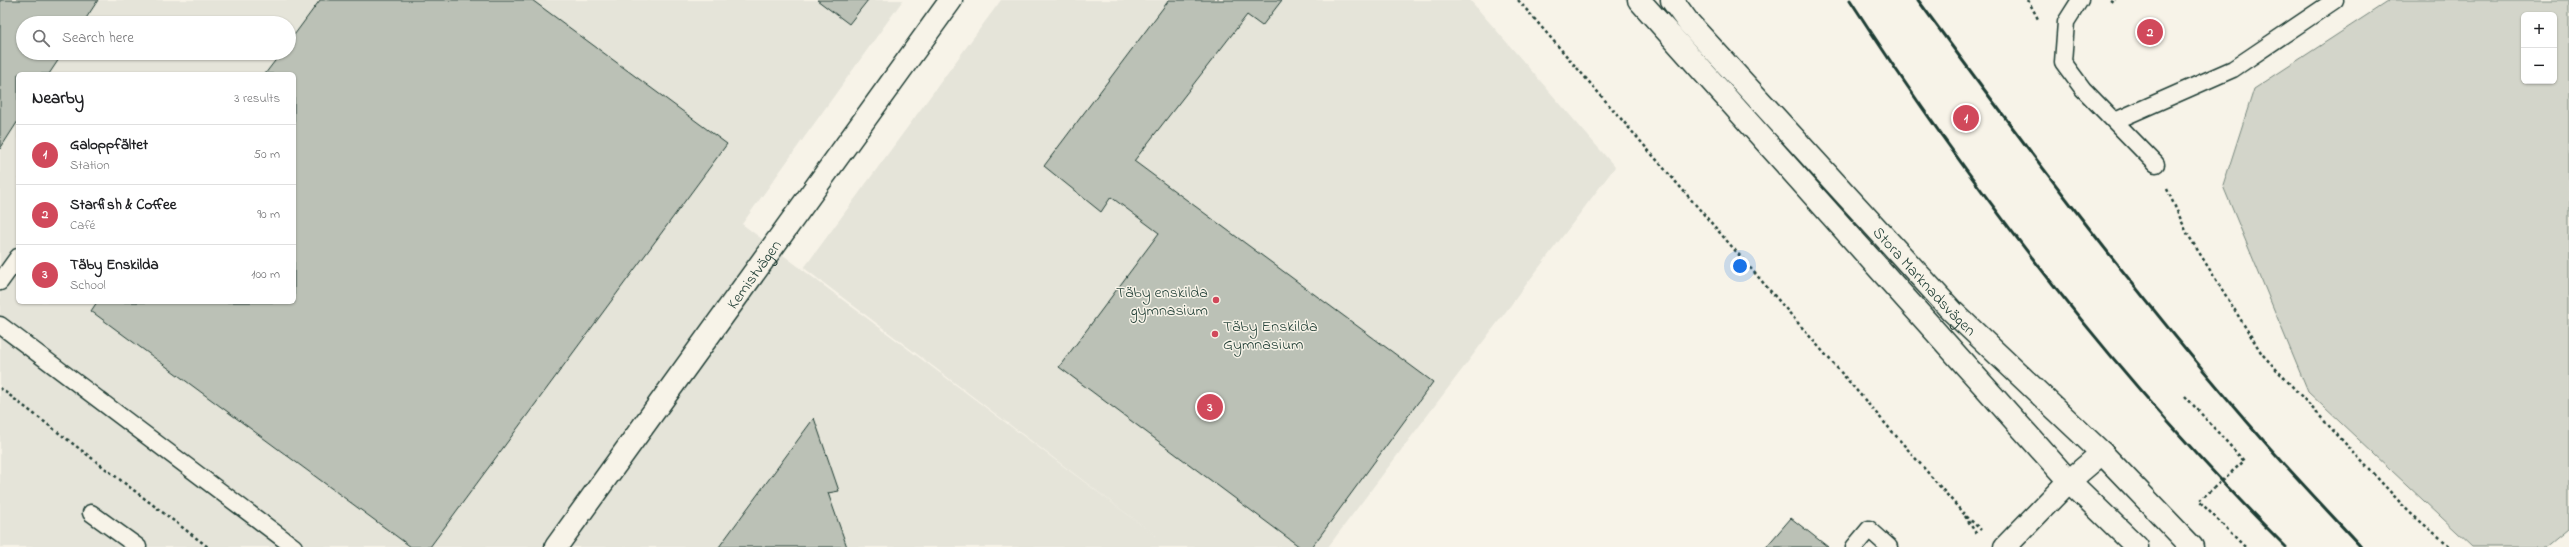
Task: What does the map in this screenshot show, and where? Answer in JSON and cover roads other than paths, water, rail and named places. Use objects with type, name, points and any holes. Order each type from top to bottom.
[{"type":"street","name":"Kemistvägen","points":[[556,547],[951,0]]},
{"type":"street","name":"Stora Marknadsvägen","points":[[1640,0],[2069,482],[2137,547]]},
{"type":"street","name":"Stora Marknadsvägen","points":[[1672,0],[1694,28],[1952,311],[2102,453],[2192,547]]},
{"type":"street","points":[[2004,547],[2069,482],[2102,453]]},
{"type":"lane","points":[[2080,0],[2066,22],[2063,62],[2083,89],[2156,164]]},
{"type":"lane","points":[[2115,121],[2233,69],[2335,0]]},
{"type":"lane","points":[[0,282],[16,260]]},
{"type":"lane","points":[[0,325],[294,547]]},
{"type":"lane","points":[[91,513],[138,547]]},
{"type":"lane","points":[[1854,547],[1869,529],[1889,547]]},
{"type":"railway","points":[[1850,0],[1948,145],[2053,285],[2166,419],[2225,484],[2286,547]]},
{"type":"railway","points":[[1918,0],[2043,168],[2129,279],[2217,387],[2299,481],[2361,547]]},
{"type":"place","name":"Starfish & Coffee","points":[[2150,32]]},
{"type":"place","name":"Galoppfältet","points":[[1966,118]]},
{"type":"place","name":"Täby enskilda gymnasium","points":[[1216,300]]},
{"type":"place","name":"Täby Enskilda Gymnasium","points":[[1215,334]]},
{"type":"place","name":"Täby Enskilda","points":[[1210,407]]}]
